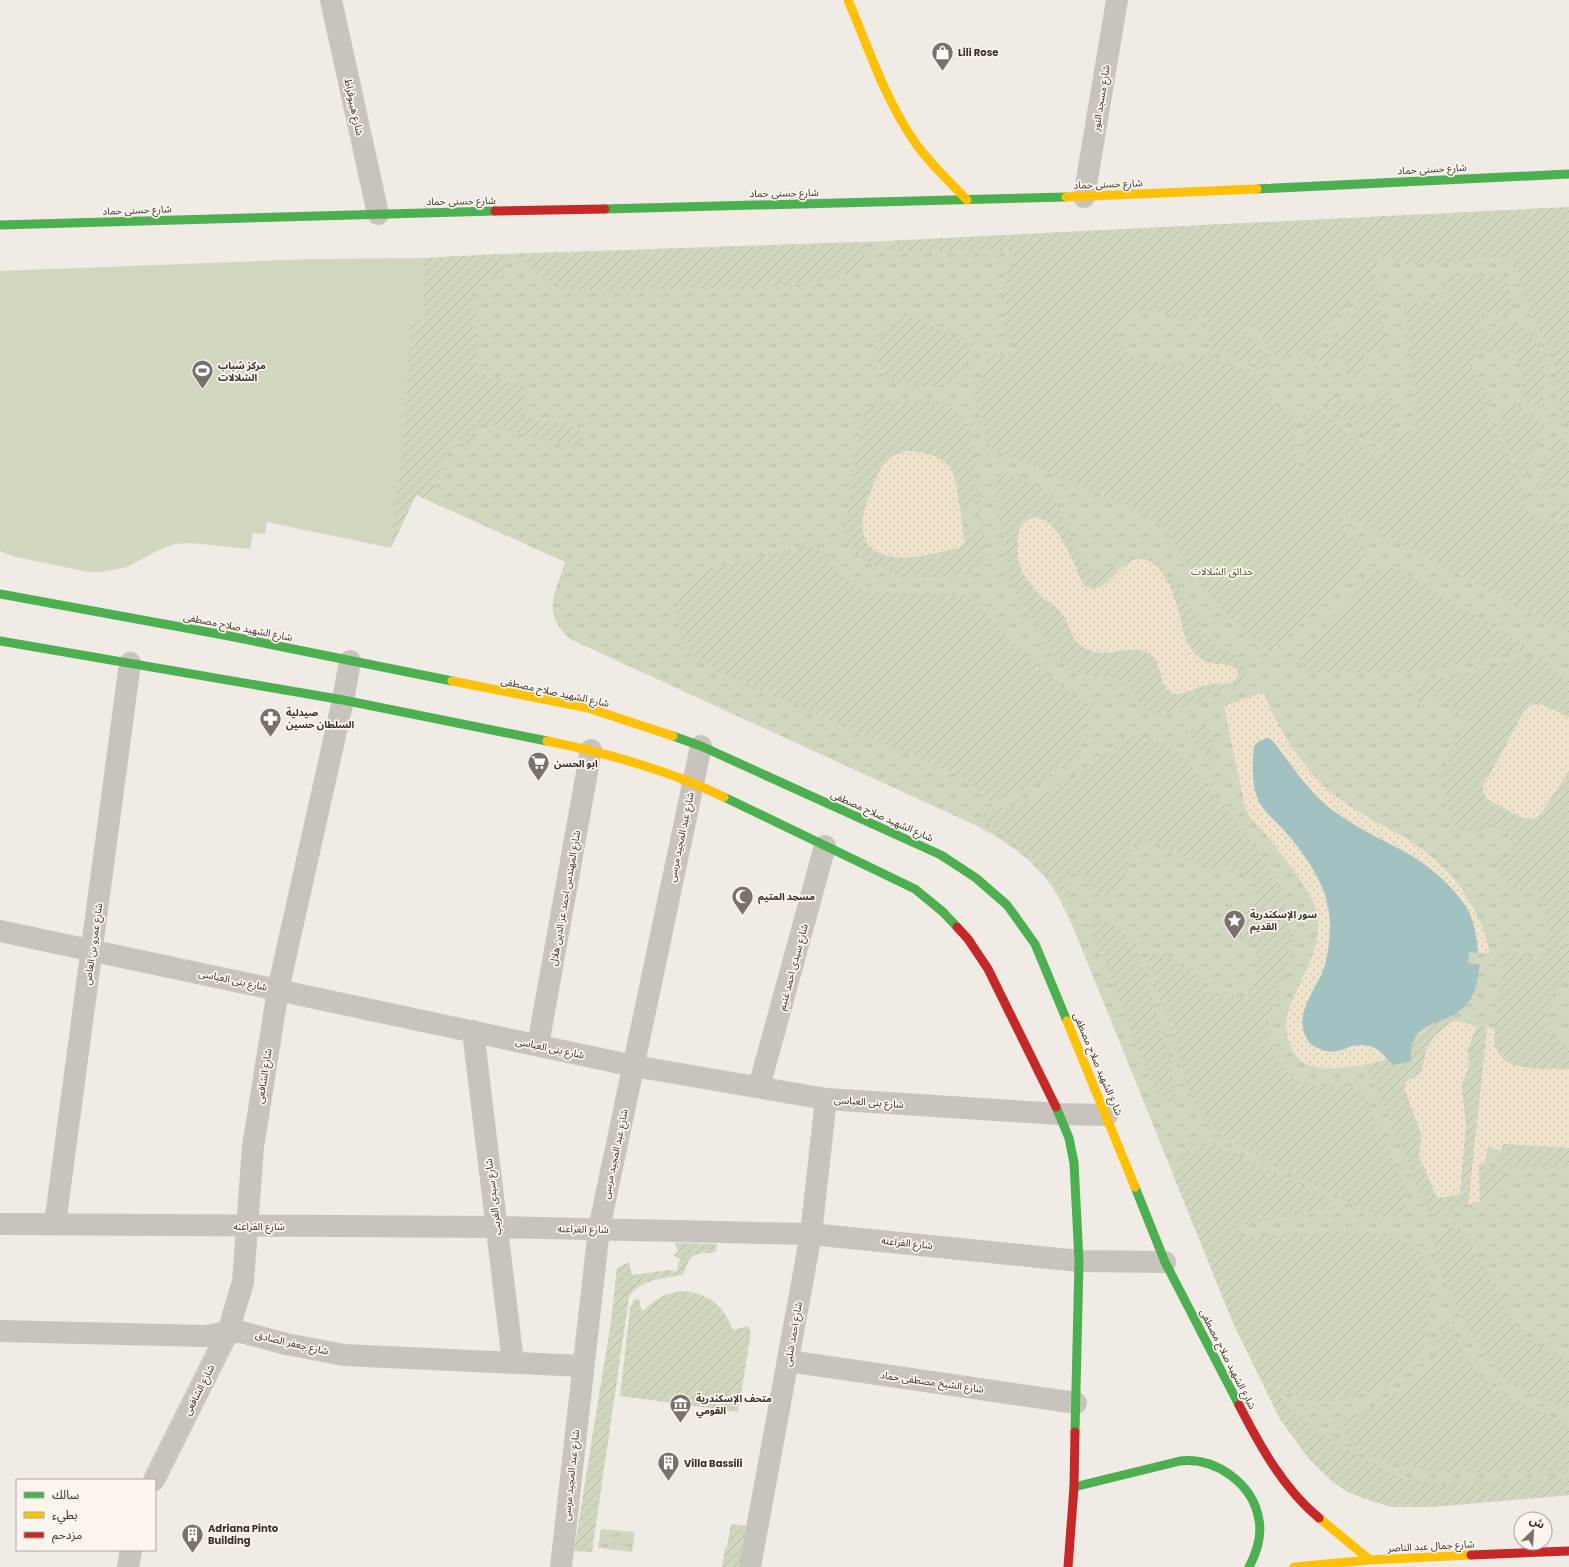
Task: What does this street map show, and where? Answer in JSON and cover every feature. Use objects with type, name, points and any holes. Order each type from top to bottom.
[{"type":"main road","points":[[848,0],[897,113],[913,139],[932,164],[967,200]]},
{"type":"main road","name":"شارع حسنى حماد","points":[[0,225],[378,214],[1084,197],[1569,174]]},
{"type":"main road","name":"شارع الشهيد صلاح مصطفى","points":[[0,594],[224,635],[588,708],[653,728],[701,746],[941,855],[976,878],[1007,905],[1035,944],[1107,1115],[1165,1262],[1263,1451],[1303,1505],[1370,1560]]},
{"type":"main road","points":[[0,641],[343,700],[591,750],[693,782],[915,889],[943,912],[968,939],[988,969],[1059,1114],[1069,1138],[1074,1163],[1079,1261],[1074,1487],[1068,1567]]},
{"type":"main road","points":[[1074,1487],[1175,1461],[1187,1460],[1205,1462],[1222,1469],[1237,1480],[1249,1494],[1257,1510],[1260,1526],[1259,1542],[1255,1558],[1249,1567]]},
{"type":"main road","name":"شارع جمال عبد الناصر","points":[[1294,1567],[1370,1560],[1569,1551]]},
{"type":"street","name":"شارع هيبوقراط","points":[[331,0],[378,214]]},
{"type":"street","name":"شارع مسجد النور","points":[[1084,197],[1117,0]]},
{"type":"street","name":"شارع الشافعى","points":[[154,1479],[228,1332],[243,1282],[253,1147],[278,990],[343,700],[350,661]]},
{"type":"street","name":"شارع عمرو بن العاص","points":[[56,1224],[130,663]]},
{"type":"street","name":"شارع عبد المجيد مرسى","points":[[561,1567],[599,1229],[701,746]]},
{"type":"street","name":"شارع المهندس احمد عز الدين هلال","points":[[538,1045],[591,750]]},
{"type":"street","name":"شارع سيدى احمد غنيم","points":[[759,1087],[825,846]]},
{"type":"street","name":"شارع بنى العباسى","points":[[0,931],[634,1066],[826,1099],[1059,1114],[1107,1115]]},
{"type":"street","name":"شارع سيدى الغريب","points":[[473,1031],[513,1362]]},
{"type":"street","name":"شارع احمد شلبى","points":[[750,1567],[811,1234],[826,1099]]},
{"type":"street","name":"شارع الفراعنه","points":[[0,1224],[497,1227],[811,1234],[1079,1261],[1165,1262]]},
{"type":"street","name":"شارع جعفر الصادق","points":[[0,1331],[205,1336],[228,1332],[241,1332],[286,1344],[344,1355],[584,1366]]},
{"type":"street","name":"شارع الشيخ مصطفى حماد","points":[[788,1362],[1076,1403]]},
{"type":"street","points":[[128,1567],[131,1551]]},
{"type":"green space","name":"حدائق الشلالات","points":[[1569,207],[1569,1495],[1431,1507],[1392,1507],[1346,1491],[1333,1482],[1310,1460],[1280,1419],[1234,1325],[1073,927],[1058,896],[1033,864],[1012,847],[977,826],[570,639],[555,620],[553,611],[555,593],[565,562],[416,495],[391,548],[401,454],[412,320],[424,320],[424,258],[888,241]]},
{"type":"green space","points":[[1569,207],[1569,422],[1562,425],[1554,356],[1530,315],[1513,254],[1441,263],[1392,264],[1392,257],[1376,258],[1377,265],[1374,266],[1386,350],[1363,352],[1365,378],[1348,378],[1344,358],[1332,359],[1324,367],[1318,362],[1362,304],[1352,297],[1310,355],[1293,354],[1278,360],[1252,324],[1245,329],[1272,363],[1267,370],[1209,347],[1207,324],[1198,310],[1192,322],[1162,312],[1150,310],[1135,312],[1122,320],[1118,326],[1118,340],[1129,354],[1138,359],[1154,363],[1184,364],[1193,363],[1204,355],[1266,378],[1266,385],[1273,401],[1281,409],[1292,415],[1300,472],[1308,471],[1303,415],[1313,413],[1317,408],[1382,462],[1389,452],[1324,401],[1327,393],[1346,401],[1378,403],[1377,391],[1391,390],[1397,433],[1418,428],[1405,304],[1446,300],[1445,275],[1505,275],[1515,313],[1500,318],[1494,313],[1488,312],[1483,314],[1480,318],[1480,328],[1483,332],[1491,334],[1496,332],[1501,326],[1519,323],[1526,336],[1530,334],[1541,353],[1546,353],[1543,407],[1524,402],[1522,369],[1512,346],[1506,347],[1507,353],[1477,350],[1471,366],[1492,402],[1484,406],[1525,493],[1525,508],[1532,514],[1569,528],[1569,632],[1343,514],[1345,531],[1365,547],[1366,553],[1364,561],[1271,653],[1242,629],[1216,602],[1197,578],[1170,536],[1145,514],[1132,507],[989,448],[974,394],[992,352],[1005,357],[1010,357],[1016,349],[1014,342],[1007,336],[1003,319],[1007,309],[1004,292],[1007,271],[1014,264],[1014,255],[1006,250],[887,251],[888,241]]},
{"type":"green space","points":[[864,242],[865,262],[863,267],[858,271],[827,280],[801,285],[741,289],[577,290],[549,282],[537,274],[527,264],[527,254]]},
{"type":"green space","points":[[503,254],[504,278],[484,279],[480,281],[476,284],[472,295],[478,373],[526,387],[521,416],[575,427],[582,431],[584,440],[578,446],[569,446],[477,422],[469,444],[455,438],[428,500],[416,495],[391,548],[401,454],[412,320],[424,320],[424,258]]},
{"type":"green space","name":"مركز شباب الشلالات","points":[[424,258],[424,320],[412,321],[401,454],[391,548],[267,522],[265,534],[253,533],[250,549],[191,543],[174,544],[127,567],[101,572],[88,572],[12,556],[0,551],[0,271],[312,259]]},
{"type":"green space","points":[[900,315],[907,315],[915,318],[966,342],[971,351],[968,363],[962,374],[942,385],[917,387],[894,380],[885,373],[879,364],[878,358],[878,348],[881,335],[886,324]]},
{"type":"green space","points":[[881,401],[935,402],[950,406],[962,416],[967,424],[971,433],[986,552],[984,564],[973,574],[961,576],[916,577],[894,574],[865,560],[853,552],[849,545],[845,528],[862,423],[871,407]],"holes":[[[907,451],[921,452],[941,459],[951,469],[954,475],[960,507],[978,504],[981,529],[963,532],[965,544],[963,547],[921,556],[898,558],[879,553],[869,545],[863,536],[861,525],[865,504],[879,471],[894,455]]]},
{"type":"green space","points":[[1517,405],[1544,425],[1525,483],[1506,444],[1499,425],[1505,412]]},
{"type":"green space","points":[[1555,433],[1569,444],[1569,482],[1537,491]]},
{"type":"green space","points":[[1007,473],[1041,488],[1052,496],[1058,506],[1081,560],[1089,569],[1094,571],[1106,570],[1133,556],[1141,555],[1147,555],[1157,562],[1183,596],[1202,630],[1213,642],[1235,655],[1244,666],[1242,680],[1237,685],[1174,712],[1159,714],[1152,712],[1140,704],[1136,695],[1121,681],[1111,678],[1086,675],[1072,670],[1060,661],[1050,650],[1040,630],[1020,602],[1008,578],[996,487],[999,477],[1002,474]],"holes":[[[1035,517],[1043,519],[1050,524],[1062,539],[1081,580],[1087,587],[1095,589],[1102,586],[1123,566],[1131,561],[1139,559],[1149,561],[1161,570],[1172,591],[1186,639],[1192,650],[1205,661],[1235,668],[1238,671],[1238,675],[1235,680],[1228,684],[1212,684],[1187,692],[1172,694],[1164,685],[1155,659],[1144,651],[1128,650],[1102,653],[1094,652],[1080,645],[1073,636],[1061,612],[1037,592],[1026,578],[1019,563],[1017,546],[1021,525],[1031,518]]]},
{"type":"green space","points":[[1569,505],[1569,521],[1554,514],[1555,509]]},
{"type":"green space","points":[[805,546],[812,547],[823,554],[848,581],[873,592],[972,595],[985,612],[1027,656],[1057,682],[1091,708],[1082,734],[1081,750],[1078,755],[1062,768],[1038,782],[1013,793],[986,801],[971,784],[962,777],[715,670],[690,651],[681,636],[677,620],[677,611],[678,603],[685,587],[694,577],[706,570]]},
{"type":"green space","points":[[1382,569],[1398,569],[1405,573],[1531,649],[1436,669],[1405,672],[1315,672],[1307,670],[1301,664],[1301,653],[1375,573]]},
{"type":"green space","points":[[1541,655],[1556,672],[1569,681],[1569,717],[1552,708],[1540,704],[1529,707],[1524,711],[1484,783],[1483,789],[1487,798],[1496,804],[1519,817],[1533,819],[1543,811],[1569,771],[1569,927],[1563,928],[1566,948],[1569,948],[1569,973],[1559,984],[1551,1000],[1546,1017],[1546,1025],[1552,1038],[1569,1044],[1569,1069],[1524,1067],[1504,1059],[1498,1052],[1494,1040],[1504,948],[1541,960],[1545,949],[1548,931],[1546,913],[1535,886],[1521,896],[1516,885],[1511,886],[1495,862],[1518,853],[1504,828],[1495,830],[1492,824],[1484,825],[1485,831],[1459,830],[1450,814],[1443,788],[1444,775],[1448,763],[1466,722],[1438,692],[1421,707],[1414,684]]},
{"type":"green space","points":[[1209,723],[1214,765],[1185,733]]},
{"type":"green space","points":[[1131,736],[1147,738],[1163,743],[1177,752],[1184,759],[1236,821],[1279,886],[1288,911],[1291,942],[1290,956],[1285,976],[1269,1015],[1268,1032],[1272,1049],[1281,1066],[1292,1076],[1304,1083],[1318,1086],[1354,1087],[1364,1094],[1405,1186],[1407,1194],[1404,1208],[1395,1216],[1381,1217],[1373,1215],[1227,1139],[1208,1120],[1192,1099],[1147,956],[1154,954],[1165,954],[1171,957],[1178,965],[1193,971],[1200,979],[1204,993],[1248,999],[1250,982],[1255,982],[1258,943],[1240,940],[1247,913],[1254,900],[1256,891],[1256,886],[1252,878],[1244,872],[1234,868],[1209,868],[1154,842],[1142,842],[1134,845],[1130,852],[1125,879],[1121,887],[1115,893],[1107,895],[1099,893],[1086,878],[1078,872],[1063,878],[1071,892],[1063,896],[1039,866],[1022,850],[990,827],[982,814],[1031,800],[1053,789],[1075,776],[1094,760],[1109,753],[1118,743]]},
{"type":"green space","points":[[1098,920],[1111,923],[1122,931],[1131,942],[1137,954],[1159,1020],[1169,1056],[1176,1097],[1172,1102],[1165,1102],[1155,1090],[1150,1080],[1091,924]]},
{"type":"green space","points":[[1451,1015],[1454,1020],[1438,1033],[1428,1045],[1421,1072],[1406,1082],[1404,1088],[1421,1134],[1419,1157],[1437,1198],[1460,1195],[1466,1126],[1462,1084],[1469,1068],[1468,1050],[1477,1026],[1487,1027],[1468,1205],[1430,1215],[1366,1065],[1388,1059],[1393,1065],[1410,1061],[1411,1050],[1416,1035],[1427,1026]]},
{"type":"green space","points":[[1211,1144],[1330,1199],[1330,1206],[1326,1209],[1241,1225],[1239,1233],[1242,1236],[1255,1237],[1328,1231],[1378,1234],[1410,1244],[1420,1252],[1426,1263],[1429,1299],[1428,1332],[1421,1353],[1416,1362],[1408,1371],[1380,1387],[1342,1400],[1331,1402],[1311,1401],[1282,1389],[1280,1390],[1279,1395],[1286,1405],[1338,1445],[1388,1472],[1406,1479],[1442,1484],[1569,1478],[1569,1495],[1431,1507],[1392,1507],[1346,1491],[1333,1482],[1310,1460],[1280,1419],[1234,1325],[1174,1177],[1178,1163],[1186,1153],[1191,1149]]},
{"type":"green space","points":[[1503,1144],[1569,1148],[1569,1167],[1506,1166],[1499,1192],[1480,1201],[1479,1164],[1497,1167]]},
{"type":"green space","points":[[1452,1228],[1460,1229],[1466,1233],[1514,1323],[1520,1330],[1538,1346],[1545,1350],[1569,1358],[1569,1410],[1529,1393],[1508,1381],[1485,1356],[1475,1341],[1466,1326],[1436,1262],[1434,1251],[1436,1241],[1442,1233]]},
{"type":"green space","points":[[675,1243],[717,1244],[716,1251],[714,1253],[696,1254],[690,1258],[683,1275],[645,1283],[633,1291],[629,1297],[592,1552],[574,1551],[611,1321],[617,1268],[629,1262],[632,1275],[670,1270],[676,1272],[680,1259],[673,1255],[678,1252]]},
{"type":"green space","points":[[683,1291],[701,1295],[714,1302],[725,1314],[733,1330],[748,1326],[751,1333],[738,1412],[620,1396],[630,1309],[634,1299],[639,1299],[641,1310],[643,1311],[662,1297],[671,1293]]},
{"type":"green space","points":[[1445,1321],[1452,1323],[1460,1345],[1470,1363],[1482,1377],[1512,1398],[1569,1424],[1569,1471],[1457,1472],[1408,1467],[1385,1461],[1364,1452],[1349,1439],[1339,1421],[1370,1408],[1400,1392],[1420,1376],[1433,1355]]},
{"type":"green space","points":[[731,1524],[748,1526],[739,1567],[722,1567],[725,1547],[727,1547]]},
{"type":"green space","points":[[601,1529],[635,1532],[632,1552],[598,1548]]},
{"type":"sand","points":[[907,451],[921,452],[936,456],[948,464],[952,470],[956,482],[962,521],[965,544],[963,547],[919,557],[902,559],[881,554],[871,548],[865,540],[863,520],[865,508],[868,497],[878,475],[884,464],[890,458],[898,453]]},
{"type":"sand","points":[[1035,517],[1043,519],[1056,530],[1065,545],[1081,580],[1094,588],[1107,581],[1123,566],[1135,559],[1149,561],[1156,565],[1167,580],[1171,589],[1178,607],[1185,637],[1199,654],[1208,662],[1226,664],[1234,667],[1237,670],[1238,675],[1234,681],[1228,684],[1203,686],[1183,693],[1172,694],[1164,685],[1157,663],[1148,654],[1134,650],[1102,653],[1094,652],[1080,645],[1073,637],[1065,619],[1031,586],[1022,572],[1017,548],[1019,530],[1027,519]]},
{"type":"sand","points":[[1264,692],[1285,736],[1314,776],[1338,798],[1357,811],[1416,845],[1442,866],[1464,892],[1480,921],[1486,937],[1490,953],[1478,953],[1475,929],[1469,912],[1435,873],[1404,851],[1368,833],[1332,810],[1317,797],[1303,781],[1273,741],[1254,746],[1254,785],[1257,796],[1262,806],[1297,845],[1311,866],[1323,889],[1330,920],[1328,952],[1325,967],[1306,1005],[1303,1032],[1308,1041],[1314,1047],[1342,1050],[1362,1044],[1372,1046],[1388,1059],[1352,1067],[1324,1068],[1312,1066],[1302,1061],[1294,1053],[1288,1039],[1286,1027],[1287,1017],[1311,958],[1318,934],[1316,909],[1298,876],[1255,823],[1245,807],[1224,706]]},
{"type":"sand","points":[[1541,704],[1569,717],[1569,771],[1543,811],[1536,818],[1527,819],[1492,803],[1484,795],[1483,789],[1484,784],[1524,711],[1529,706]]},
{"type":"sand","points":[[1454,1020],[1477,1026],[1468,1050],[1469,1068],[1462,1084],[1466,1126],[1460,1195],[1438,1199],[1419,1157],[1421,1134],[1404,1088],[1406,1082],[1422,1068],[1426,1051],[1433,1037]]},
{"type":"sand","points":[[1487,1027],[1495,1029],[1494,1041],[1504,1060],[1514,1065],[1525,1067],[1569,1069],[1569,1148],[1503,1144],[1501,1150],[1488,1147],[1484,1164],[1479,1164],[1480,1201],[1468,1205]]},
{"type":"water","points":[[1268,738],[1273,741],[1300,777],[1323,803],[1349,822],[1422,862],[1449,885],[1469,912],[1473,922],[1478,953],[1469,952],[1468,963],[1480,965],[1474,993],[1468,1003],[1455,1014],[1428,1026],[1421,1031],[1415,1038],[1412,1047],[1411,1061],[1393,1065],[1375,1048],[1366,1045],[1330,1052],[1324,1051],[1309,1041],[1303,1029],[1302,1019],[1304,1010],[1325,965],[1330,935],[1330,920],[1325,895],[1316,875],[1291,838],[1263,809],[1255,792],[1253,777],[1254,746],[1259,741]]},
{"type":"traffic: fast","points":[[1257,189],[1569,174]]},
{"type":"traffic: fast","points":[[605,209],[1066,197]]},
{"type":"traffic: fast","points":[[0,225],[495,211]]},
{"type":"traffic: fast","points":[[0,594],[224,635],[452,681]]},
{"type":"traffic: fast","points":[[0,641],[343,700],[547,741]]},
{"type":"traffic: fast","points":[[673,736],[701,746],[941,855],[976,878],[1007,905],[1035,944],[1067,1021]]},
{"type":"traffic: fast","points":[[724,797],[915,889],[943,912],[957,927]]},
{"type":"traffic: fast","points":[[1056,1107],[1069,1138],[1074,1163],[1079,1261],[1075,1432]]},
{"type":"traffic: fast","points":[[1135,1187],[1165,1262],[1239,1405]]},
{"type":"traffic: fast","points":[[1074,1487],[1180,1461],[1206,1463],[1219,1468],[1241,1484],[1249,1495],[1259,1520],[1259,1538],[1249,1567]]},
{"type":"traffic: slow","points":[[848,0],[877,71],[902,122],[924,155],[967,200]]},
{"type":"traffic: slow","points":[[1066,197],[1257,189]]},
{"type":"traffic: slow","points":[[452,681],[588,708],[673,736]]},
{"type":"traffic: slow","points":[[547,741],[637,763],[703,787],[724,797]]},
{"type":"traffic: slow","points":[[1067,1021],[1135,1187]]},
{"type":"traffic: slow","points":[[1319,1518],[1370,1560]]},
{"type":"traffic: slow","points":[[1294,1567],[1370,1560],[1471,1555]]},
{"type":"traffic: jam","points":[[495,211],[605,209]]},
{"type":"traffic: jam","points":[[957,927],[968,939],[988,969],[1056,1107]]},
{"type":"traffic: jam","points":[[1239,1405],[1273,1466],[1294,1493],[1319,1518]]},
{"type":"traffic: jam","points":[[1068,1567],[1074,1487],[1075,1432]]},
{"type":"traffic: jam","points":[[1471,1555],[1569,1551]]},
{"type":"place","name":"Lili Rose","points":[[942,72]]},
{"type":"place","name":"مركز شباب الشلالات","points":[[203,390]]},
{"type":"place","name":"صيدلية السلطان حسين","points":[[270,738]]},
{"type":"place","name":"ابو الحسن","points":[[538,782]]},
{"type":"place","name":"مسجد المتيم","points":[[742,916]]},
{"type":"place","name":"سور الإسكندرية القديم","points":[[1234,940]]},
{"type":"place","name":"متحف الإسكندرية القومي","points":[[680,1424]]},
{"type":"place","name":"Villa Bassili","points":[[669,1482]]},
{"type":"place","name":"Adriana Pinto Building","points":[[192,1554]]}]
